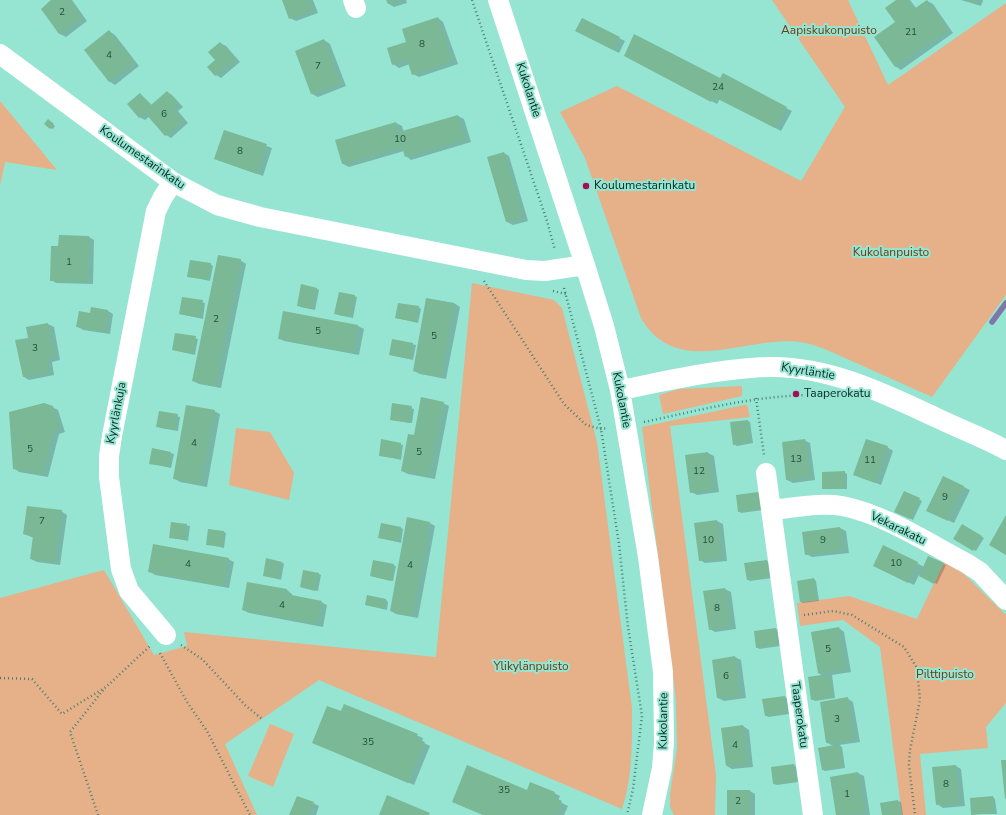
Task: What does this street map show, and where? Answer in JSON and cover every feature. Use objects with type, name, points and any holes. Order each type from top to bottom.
[{"type":"street","name":"Kukolantie","points":[[498,0],[585,265],[604,326],[620,390],[648,557],[664,672],[664,743],[662,768],[652,815]]},
{"type":"street","name":"Koulumestarinkatu","points":[[0,54],[173,182],[217,205],[239,212],[526,270],[559,270],[585,265]]},
{"type":"street","name":"Kyyrlänkuja","points":[[160,639],[129,591],[121,569],[111,497],[109,456],[156,211],[173,182]]},
{"type":"street","name":"Kyyrläntie","points":[[620,390],[735,370],[773,367],[800,369],[831,375],[861,385],[1006,450]]},
{"type":"street","name":"Taaperokatu","points":[[766,473],[812,815]]},
{"type":"street","name":"Vekarakatu","points":[[772,510],[826,505],[841,506],[867,514],[966,563],[980,572],[1006,600]]},
{"type":"path","points":[[472,0],[547,220],[601,429],[620,544],[628,627],[642,716],[634,782],[627,815]]},
{"type":"path","points":[[482,279],[564,404],[586,425],[601,429],[756,398],[791,394],[830,395]]},
{"type":"path","points":[[756,398],[766,473]]},
{"type":"path","points":[[786,617],[833,612],[846,613],[898,643],[910,656],[917,668],[920,686],[920,700],[910,750],[909,765],[915,815]]},
{"type":"path","points":[[98,815],[94,797],[70,732],[106,687],[160,639]]},
{"type":"path","points":[[160,639],[202,659],[245,705],[262,719]]},
{"type":"path","points":[[160,639],[187,702],[207,731],[250,815]]},
{"type":"path","points":[[0,678],[32,679],[62,714],[106,687]]},
{"type":"green space","name":"Kukolanpuisto","points":[[772,0],[848,0],[888,85],[1006,3],[1006,295],[932,397],[830,351],[806,343],[784,341],[716,350],[695,351],[675,347],[657,337],[641,318],[585,158],[560,112],[617,86],[801,181],[845,107]]},
{"type":"green space","points":[[0,101],[57,170],[5,162],[0,186]]},
{"type":"green space","name":"Ylikylänpuisto","points":[[472,283],[554,300],[562,308],[597,442],[632,708],[630,772],[626,797],[622,809],[319,680],[225,744],[257,815],[0,815],[0,598],[104,570],[154,655],[187,646],[184,632],[436,657]]},
{"type":"green space","points":[[742,386],[742,396],[663,414],[659,395],[679,389]]},
{"type":"green space","points":[[747,405],[750,417],[670,426],[716,775],[715,815],[674,815],[670,807],[670,794],[677,748],[676,701],[642,427]]},
{"type":"green space","points":[[236,428],[270,432],[294,473],[289,500],[229,485]]},
{"type":"green space","name":"Pilttipuisto","points":[[944,562],[964,574],[1006,615],[1006,703],[986,727],[988,748],[920,754],[926,815],[902,815],[880,647],[843,620],[800,626],[797,603],[849,596],[917,619]]},
{"type":"green space","points":[[270,724],[294,734],[273,787],[248,776]]},
{"type":"building","points":[[51,0],[70,0],[82,18],[59,34],[41,9]]},
{"type":"building","points":[[282,0],[309,0],[313,10],[289,19]]},
{"type":"building","points":[[386,0],[400,0],[388,4]]},
{"type":"building","points":[[896,0],[908,0],[914,9],[927,0],[948,30],[895,67],[874,37],[895,22],[885,8]]},
{"type":"building","points":[[965,0],[977,0],[976,3]]},
{"type":"building","points":[[438,17],[452,61],[412,75],[407,60],[392,65],[387,48],[406,42],[402,29]]},
{"type":"building","points":[[582,18],[620,37],[613,50],[575,31]]},
{"type":"building","points":[[109,30],[134,63],[109,82],[84,50]]},
{"type":"building","points":[[634,34],[720,78],[723,73],[787,107],[775,128],[714,97],[711,102],[624,56]]},
{"type":"building","points":[[324,39],[341,83],[311,94],[295,51]]},
{"type":"building","points":[[220,42],[235,59],[215,76],[207,67],[215,60],[208,52]]},
{"type":"building","points":[[167,91],[178,104],[173,108],[183,120],[165,136],[145,113],[139,118],[127,104],[140,93],[151,105]]},
{"type":"building","points":[[458,115],[465,139],[405,157],[402,147],[342,164],[335,140],[396,122],[399,132]]},
{"type":"building","points":[[48,119],[54,124],[50,129],[44,124]]},
{"type":"building","points":[[224,130],[267,144],[257,174],[214,159]]},
{"type":"building","points":[[504,152],[523,218],[506,222],[487,157]]},
{"type":"building","points":[[59,235],[89,236],[88,282],[50,281],[51,246],[58,246]]},
{"type":"building","points":[[218,255],[241,259],[215,386],[192,381]]},
{"type":"building","points":[[190,260],[211,263],[208,280],[187,277]]},
{"type":"building","points":[[301,284],[317,288],[312,309],[297,306]]},
{"type":"building","points":[[339,292],[355,295],[350,317],[334,314]]},
{"type":"building","points":[[182,297],[203,300],[200,318],[179,314]]},
{"type":"building","points":[[426,298],[454,303],[441,377],[413,371]]},
{"type":"building","points":[[398,303],[419,306],[416,322],[395,318]]},
{"type":"building","points":[[91,307],[108,310],[104,332],[76,327],[79,311],[90,313]]},
{"type":"building","points":[[283,311],[358,325],[353,353],[278,339]]},
{"type":"building","points":[[48,323],[55,357],[47,359],[49,372],[23,377],[15,340],[28,338],[26,327]]},
{"type":"building","points":[[175,333],[196,336],[193,354],[172,350]]},
{"type":"building","points":[[392,339],[413,343],[411,359],[389,355]]},
{"type":"building","points":[[421,397],[444,402],[429,476],[401,471],[408,434],[414,435]]},
{"type":"building","points":[[44,403],[53,406],[60,429],[54,431],[42,475],[13,469],[9,412]]},
{"type":"building","points":[[392,403],[412,406],[410,423],[390,420]]},
{"type":"building","points":[[186,405],[215,410],[201,484],[173,479]]},
{"type":"building","points":[[159,411],[178,414],[175,430],[156,427]]},
{"type":"building","points":[[748,420],[750,442],[733,445],[730,422]]},
{"type":"building","points":[[381,439],[401,443],[399,459],[379,456]]},
{"type":"building","points":[[805,439],[810,477],[786,480],[782,442]]},
{"type":"building","points":[[866,439],[888,446],[875,483],[853,475]]},
{"type":"building","points":[[152,448],[171,452],[169,467],[149,464]]},
{"type":"building","points":[[708,452],[714,489],[690,493],[685,455]]},
{"type":"building","points":[[845,471],[845,488],[822,489],[822,472]]},
{"type":"building","points":[[943,476],[964,486],[948,521],[926,511]]},
{"type":"building","points":[[904,491],[920,498],[910,519],[894,512]]},
{"type":"building","points":[[758,492],[761,509],[738,512],[736,495]]},
{"type":"building","points":[[27,506],[62,510],[55,562],[30,559],[33,536],[23,534]]},
{"type":"building","points":[[1006,515],[1006,555],[989,545]]},
{"type":"building","points":[[407,517],[430,522],[412,616],[390,611]]},
{"type":"building","points":[[717,520],[722,558],[699,561],[694,523]]},
{"type":"building","points":[[171,522],[187,524],[185,540],[169,538]]},
{"type":"building","points":[[381,523],[401,527],[398,542],[378,538]]},
{"type":"building","points":[[962,524],[982,536],[973,551],[953,539]]},
{"type":"building","points":[[840,527],[843,550],[805,555],[802,532]]},
{"type":"building","points":[[208,529],[224,531],[222,547],[206,545]]},
{"type":"building","points":[[153,544],[229,558],[224,586],[148,572]]},
{"type":"building","points":[[883,545],[918,562],[908,583],[873,566]]},
{"type":"building","points":[[928,556],[944,563],[934,584],[919,576]]},
{"type":"building","points":[[266,558],[282,562],[278,579],[263,576]]},
{"type":"building","points":[[373,560],[394,564],[391,581],[370,576]]},
{"type":"building","points":[[767,560],[769,577],[747,580],[744,563]]},
{"type":"building","points":[[303,570],[319,573],[315,591],[300,587]]},
{"type":"building","points":[[814,578],[817,600],[800,602],[797,581]]},
{"type":"building","points":[[247,582],[287,589],[286,594],[322,601],[317,624],[242,610]]},
{"type":"building","points":[[725,588],[731,626],[709,630],[703,591]]},
{"type":"building","points":[[367,595],[386,599],[384,609],[365,605]]},
{"type":"building","points":[[839,627],[845,669],[818,673],[811,632]]},
{"type":"building","points":[[776,628],[778,645],[756,648],[754,631]]},
{"type":"building","points":[[735,656],[740,695],[717,698],[712,660]]},
{"type":"building","points":[[829,674],[833,697],[811,700],[808,677]]},
{"type":"building","points":[[785,696],[787,713],[765,716],[762,699]]},
{"type":"building","points":[[848,697],[854,739],[826,743],[820,702]]},
{"type":"building","points":[[344,704],[418,734],[416,739],[425,742],[408,783],[312,743],[327,706],[341,711]]},
{"type":"building","points":[[743,725],[748,764],[726,766],[721,728]]},
{"type":"building","points":[[840,744],[843,767],[822,770],[818,748]]},
{"type":"building","points":[[1001,760],[1006,760],[1005,799]]},
{"type":"building","points":[[794,764],[796,781],[773,784],[771,767]]},
{"type":"building","points":[[467,765],[527,790],[530,782],[555,792],[553,797],[562,801],[557,815],[483,815],[452,802]]},
{"type":"building","points":[[956,765],[959,803],[936,805],[932,767]]},
{"type":"building","points":[[858,772],[865,814],[836,815],[830,777]]},
{"type":"building","points":[[727,790],[750,790],[750,815],[727,815]]},
{"type":"building","points":[[387,795],[430,813],[429,815],[379,815]]},
{"type":"building","points":[[297,796],[314,802],[309,815],[289,815]]},
{"type":"building","points":[[993,796],[994,813],[971,815],[970,798]]},
{"type":"building","points":[[898,800],[901,815],[882,815],[880,803]]},
{"type":"waterway","points":[[992,322],[1006,303]]},
{"type":"place","name":"Koulumestarinkatu","points":[[586,186]]},
{"type":"place","name":"Taaperokatu","points":[[796,394]]},
{"type":"park label","name":"Aapiskukonpuisto","points":[[829,31]]}]
